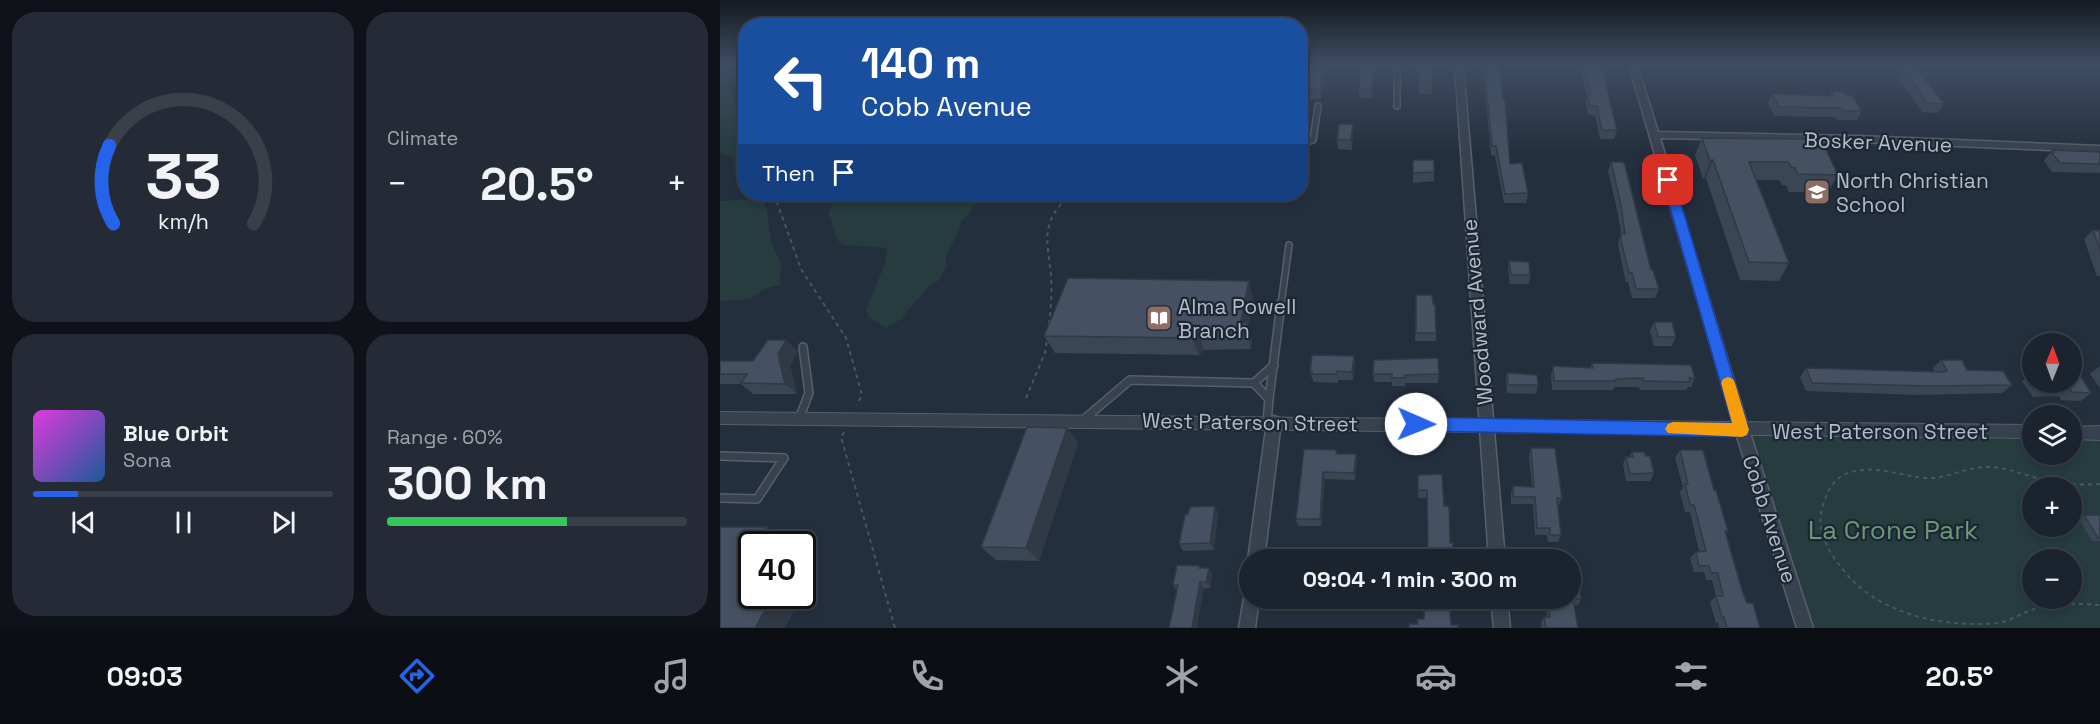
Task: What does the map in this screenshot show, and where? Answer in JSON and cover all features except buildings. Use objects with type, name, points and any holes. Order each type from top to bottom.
[{"type":"street","name":"Woodward Avenue","points":[[1461,94],[1496,549]]},
{"type":"street","name":"Cobb Avenue","points":[[1642,94],[1742,430],[1805,628]]},
{"type":"street","name":"Bosker Avenue","points":[[1655,135],[1859,139],[2100,149]]},
{"type":"street","name":"West Paterson Street","points":[[720,418],[1270,422],[2022,432]]},
{"type":"street","points":[[1257,549],[1270,422]]},
{"type":"street","points":[[2082,433],[2100,433]]},
{"type":"street","points":[[1247,628],[1250,609]]},
{"type":"street","points":[[1500,609],[1502,628]]},
{"type":"lane","points":[[1397,94],[1397,106]]},
{"type":"lane","points":[[1308,144],[1313,140],[1318,106]]},
{"type":"lane","points":[[1270,422],[1269,399],[1289,244]]},
{"type":"lane","points":[[799,419],[809,393],[802,347]]},
{"type":"lane","points":[[1081,421],[1130,380],[1254,383],[1274,365]]},
{"type":"lane","points":[[1254,383],[1269,399]]},
{"type":"lane","points":[[720,456],[784,458],[757,499],[720,498]]},
{"type":"path","points":[[1026,398],[1044,353],[1050,316],[1052,286],[1045,229],[1055,209],[1064,201]]},
{"type":"path","points":[[2100,484],[2058,483],[2007,469],[1985,467],[1940,478],[1869,468],[1850,472],[1835,481],[1823,499],[1821,518],[1827,543],[1842,570],[1874,600],[1904,616],[1938,625],[1970,627],[1998,623],[2046,606],[2100,604]]},
{"type":"green space","points":[[720,94],[732,94],[738,108],[738,176],[735,175],[732,157],[720,153]]},
{"type":"green space","points":[[720,201],[764,202],[771,242],[781,263],[780,285],[766,288],[750,299],[720,301]]},
{"type":"green space","points":[[833,201],[978,201],[961,222],[945,258],[947,265],[939,280],[927,288],[901,319],[886,328],[869,317],[866,310],[886,261],[887,248],[843,245],[837,240],[829,214]]},
{"type":"green space","name":"La Crone Park","points":[[1742,430],[2022,433],[2022,465],[2082,465],[2082,433],[2100,433],[2100,628],[1805,628]]},
{"type":"slow traffic","points":[[1673,429],[1742,430],[1728,383]]},
{"type":"place","name":"North Christian School","points":[[1817,192]]},
{"type":"place","name":"Alma Powell Branch","points":[[1159,318]]},
{"type":"route","points":[[1416,424],[1742,430],[1668,180]]}]
